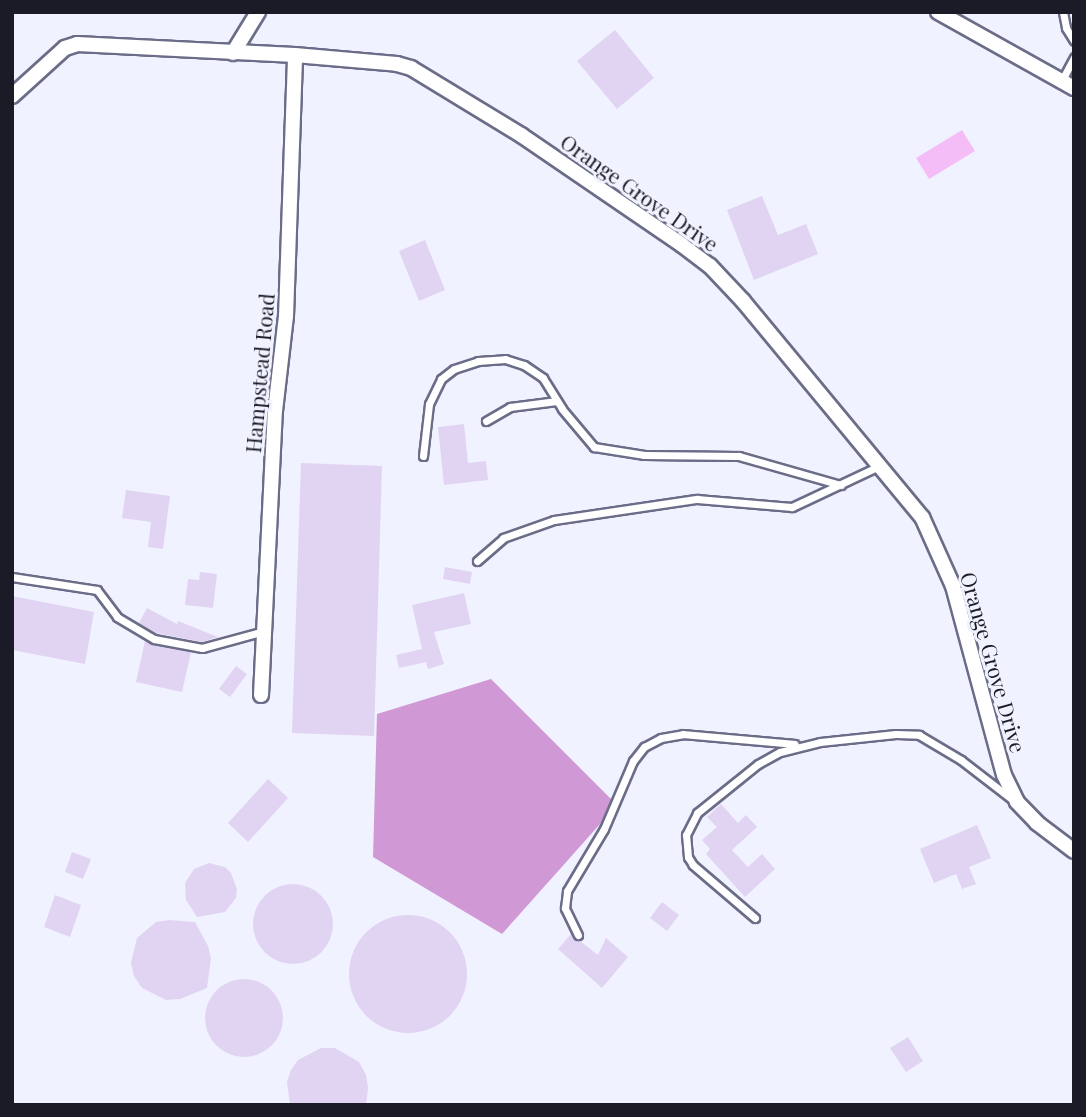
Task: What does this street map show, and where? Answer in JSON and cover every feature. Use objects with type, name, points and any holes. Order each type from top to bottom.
[{"type":"street","points":[[233,53],[258,12]]},
{"type":"street","points":[[938,12],[1068,84]]},
{"type":"street","name":"Orange Grove Drive","points":[[12,96],[65,48],[77,44],[378,60],[411,68],[521,135],[681,245],[710,266],[743,301],[922,517],[953,586],[1004,775],[1017,802],[1037,823],[1074,851]]},
{"type":"street","name":"Hampstead Road","points":[[261,695],[275,411],[286,316],[295,55]]},
{"type":"lane","points":[[1063,12],[1066,28],[1074,41]]},
{"type":"lane","points":[[1068,84],[1074,57]]},
{"type":"lane","points":[[423,456],[429,404],[441,379],[454,369],[478,361],[505,359],[524,365],[543,378],[582,436],[594,447],[644,455],[739,456],[841,485]]},
{"type":"lane","points":[[486,421],[510,407],[557,401]]},
{"type":"lane","points":[[477,561],[503,538],[554,520],[696,499],[792,507],[879,466]]},
{"type":"lane","points":[[12,577],[97,590],[117,617],[154,639],[201,648],[265,631]]},
{"type":"lane","points":[[578,935],[565,908],[567,891],[604,829],[633,761],[644,747],[661,738],[683,734],[799,745],[896,733],[919,735],[961,760],[1017,802]]},
{"type":"lane","points":[[755,918],[688,858],[686,835],[689,823],[697,813],[740,778],[769,758],[799,745]]},
{"type":"shaded area","points":[[962,130],[975,151],[929,179],[916,158]]},
{"type":"shaded area","points":[[491,679],[617,805],[502,934],[373,857],[377,714]]},
{"type":"building","points":[[615,30],[654,78],[617,109],[577,61]]},
{"type":"building","points":[[762,196],[778,235],[806,224],[818,254],[754,280],[727,210]]},
{"type":"building","points":[[425,240],[445,290],[419,301],[399,251]]},
{"type":"building","points":[[464,424],[468,463],[486,461],[488,480],[444,485],[438,427]]},
{"type":"building","points":[[301,463],[382,466],[374,736],[292,733]]},
{"type":"building","points":[[126,490],[170,496],[163,549],[148,547],[151,522],[122,518]]},
{"type":"building","points":[[445,567],[472,572],[470,584],[443,579]]},
{"type":"building","points":[[200,572],[217,574],[213,608],[185,605],[188,579],[199,580]]},
{"type":"building","points":[[464,593],[471,624],[434,632],[444,664],[428,669],[426,662],[399,668],[396,655],[422,649],[412,605]]},
{"type":"building","points":[[12,596],[94,612],[85,664],[12,650]]},
{"type":"building","points":[[147,608],[177,624],[178,621],[218,637],[202,642],[156,633],[139,623]]},
{"type":"building","points":[[145,641],[191,652],[182,692],[136,682]]},
{"type":"building","points":[[236,666],[247,674],[230,697],[219,689]]},
{"type":"building","points":[[268,779],[288,798],[248,842],[228,823]]},
{"type":"building","points":[[721,804],[738,823],[746,815],[757,827],[732,850],[748,867],[762,854],[775,869],[745,897],[706,854],[710,849],[702,840],[717,827],[707,817]]},
{"type":"building","points":[[977,825],[991,858],[969,867],[976,884],[962,889],[956,874],[934,883],[920,849]]},
{"type":"building","points":[[72,852],[91,859],[83,879],[65,872]]},
{"type":"building","points":[[209,863],[225,867],[231,873],[237,889],[236,898],[225,912],[197,917],[186,900],[185,883],[194,869]]},
{"type":"building","points":[[293,884],[308,887],[321,896],[330,909],[333,924],[330,939],[321,952],[308,961],[293,964],[278,961],[265,952],[256,939],[253,924],[256,909],[265,896],[278,887]]},
{"type":"building","points":[[55,895],[81,905],[70,937],[44,927]]},
{"type":"building","points":[[662,902],[679,915],[667,931],[650,918]]},
{"type":"building","points":[[408,915],[441,925],[457,941],[467,974],[457,1007],[441,1023],[408,1033],[375,1023],[359,1007],[349,974],[359,941],[375,925]]},
{"type":"building","points":[[156,922],[195,922],[208,946],[211,958],[207,988],[180,999],[166,1000],[142,988],[134,976],[131,963],[137,938]]},
{"type":"building","points":[[571,934],[598,955],[606,938],[628,957],[602,988],[558,949]]},
{"type":"building","points":[[244,979],[259,982],[271,991],[280,1003],[283,1018],[280,1033],[271,1045],[259,1054],[244,1057],[229,1054],[217,1045],[208,1033],[205,1018],[208,1003],[217,991],[229,982]]},
{"type":"building","points":[[908,1037],[923,1061],[906,1072],[890,1048]]},
{"type":"building","points":[[321,1048],[335,1048],[359,1062],[366,1075],[366,1105],[290,1105],[287,1082],[291,1070],[298,1060]]}]
